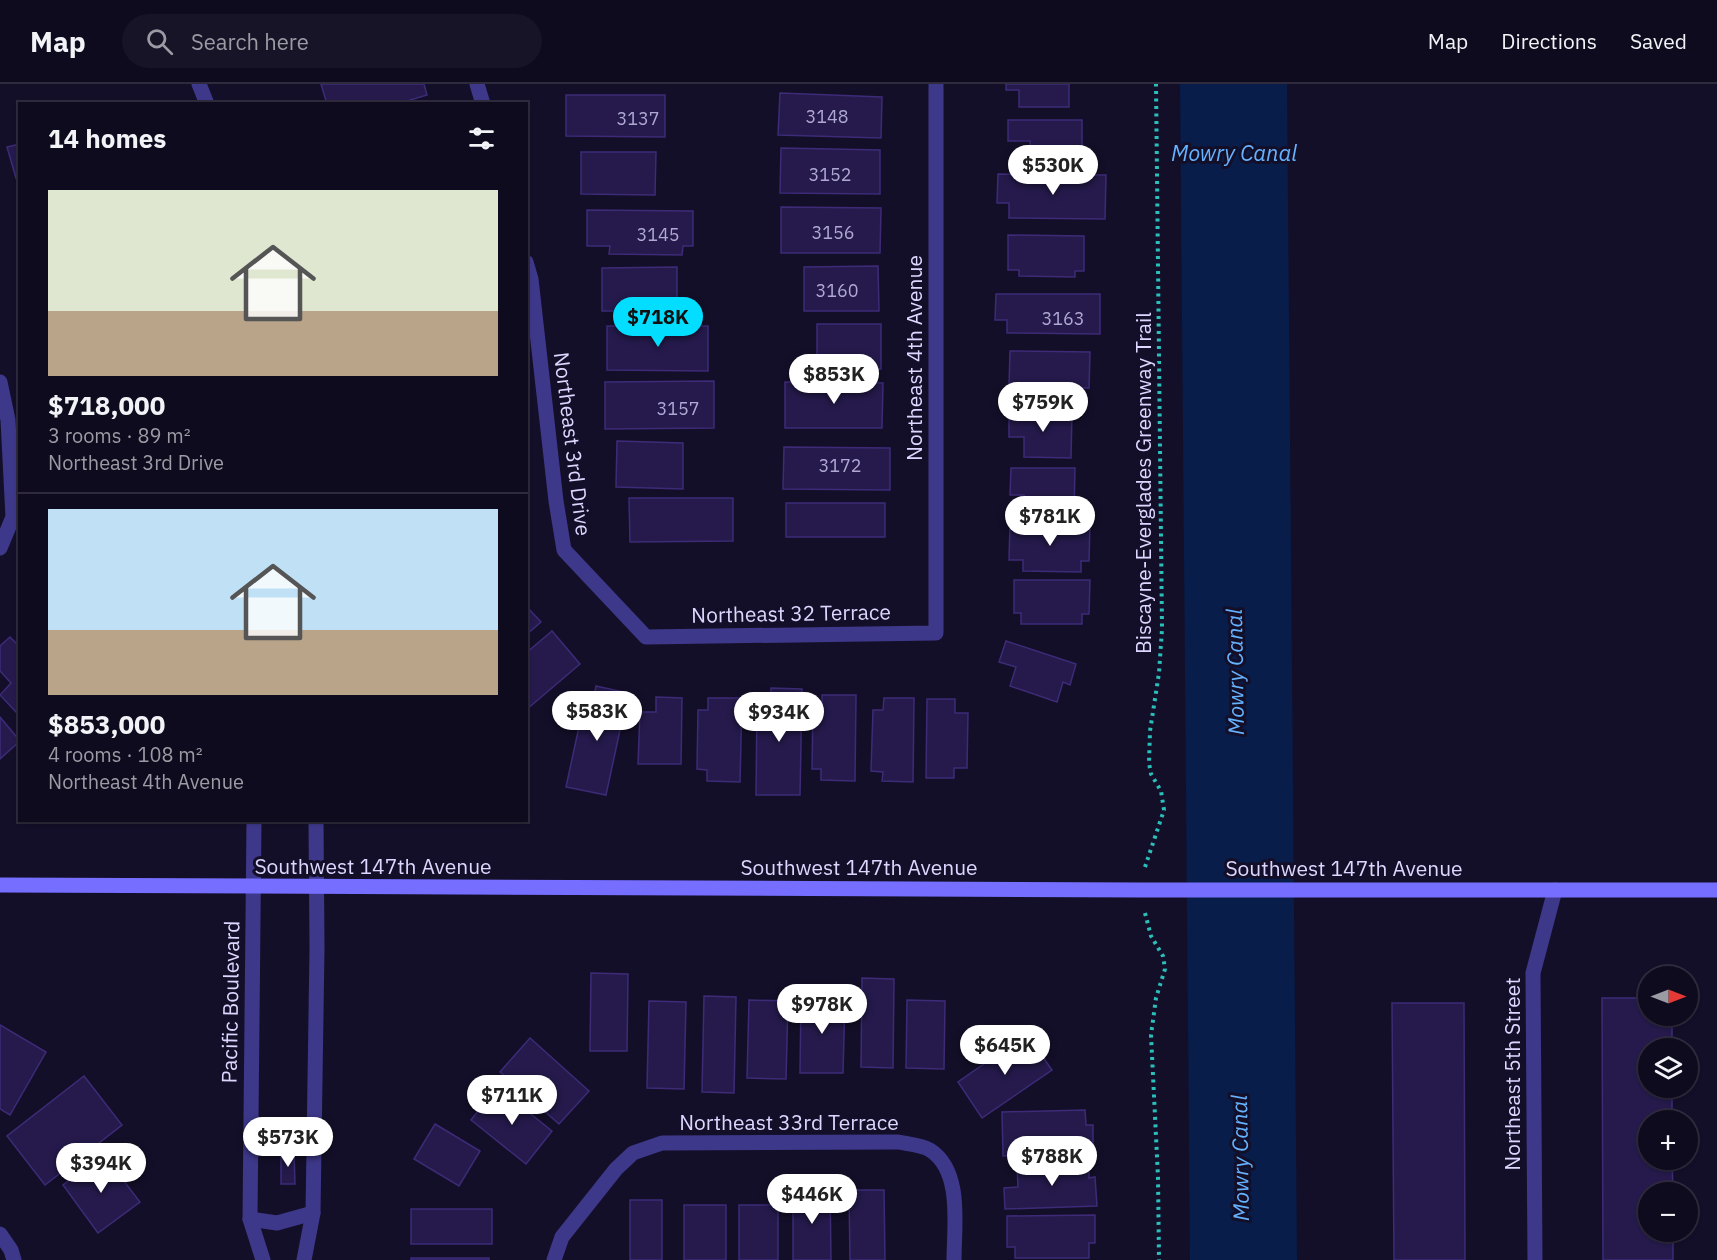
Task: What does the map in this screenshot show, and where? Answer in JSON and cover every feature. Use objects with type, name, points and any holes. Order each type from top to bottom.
[{"type":"street","points":[[199,84],[206,102]]},
{"type":"street","points":[[477,84],[482,102]]},
{"type":"street","name":"Northeast 4th Avenue","points":[[936,84],[936,633]]},
{"type":"street","name":"Northeast 3rd Drive","points":[[528,269],[564,550],[646,637]]},
{"type":"street","points":[[0,382],[8,420],[13,517],[0,548]]},
{"type":"street","name":"Northeast 32 Terrace","points":[[646,637],[936,633]]},
{"type":"street","name":"Pacific Boulevard","points":[[254,822],[250,1219],[263,1260]]},
{"type":"street","points":[[304,1260],[313,1213],[316,822]]},
{"type":"street","name":"Southwest 147th Avenue","points":[[0,885],[317,888],[1717,890]]},
{"type":"street","name":"Northeast 5th Street","points":[[1535,1260],[1533,973],[1555,890]]},
{"type":"street","name":"Northeast 33rd Terrace","points":[[554,1260],[562,1237],[616,1169],[633,1153],[662,1143],[898,1142],[930,1150],[941,1161],[954,1187],[954,1260]]},
{"type":"street","points":[[250,1219],[277,1223],[313,1213]]},
{"type":"street","points":[[0,1234],[11,1250],[14,1260]]},
{"type":"path","name":"Biscayne-Everglades Greenway Trail","points":[[1143,873],[1164,810],[1161,791],[1151,774],[1149,763],[1150,731],[1159,673],[1162,629],[1156,84]]},
{"type":"path","points":[[1144,909],[1151,936],[1163,956],[1165,969],[1154,1007],[1151,1035],[1158,1177],[1159,1260]]},
{"type":"water","name":"Mowry Canal","points":[[1180,84],[1287,84],[1297,1260],[1190,1260]]},
{"type":"building","points":[[321,84],[424,84],[427,95],[404,102],[326,102]]},
{"type":"building","points":[[1006,84],[1069,84],[1069,107],[1019,107],[1019,90],[1006,90]]},
{"type":"building","points":[[780,93],[882,97],[881,138],[778,135]]},
{"type":"building","points":[[566,95],[665,95],[665,137],[566,136]]},
{"type":"building","points":[[1008,120],[1082,120],[1082,147],[1075,147],[1074,163],[1030,163],[1030,141],[1008,141]]},
{"type":"building","points":[[18,144],[18,178],[16,178],[7,147]]},
{"type":"building","points":[[781,148],[880,150],[880,194],[780,193]]},
{"type":"building","points":[[581,152],[656,152],[655,195],[581,194]]},
{"type":"building","points":[[998,174],[1106,175],[1105,219],[1009,218],[1009,203],[997,203]]},
{"type":"building","points":[[781,207],[881,208],[880,253],[781,253]]},
{"type":"building","points":[[587,210],[693,211],[693,246],[683,246],[682,255],[609,254],[610,246],[587,246]]},
{"type":"building","points":[[1008,235],[1084,236],[1084,271],[1075,271],[1075,277],[1019,276],[1019,270],[1008,270]]},
{"type":"building","points":[[878,266],[879,311],[804,311],[804,267]]},
{"type":"building","points":[[677,267],[677,311],[602,311],[602,268]]},
{"type":"building","points":[[996,294],[1100,294],[1100,334],[1007,333],[1007,320],[995,320]]},
{"type":"building","points":[[817,324],[881,324],[881,369],[817,368]]},
{"type":"building","points":[[607,326],[708,326],[708,371],[607,370]]},
{"type":"building","points":[[1010,351],[1090,352],[1089,388],[1082,388],[1082,397],[1019,396],[1019,387],[1009,387]]},
{"type":"building","points":[[714,381],[714,428],[605,429],[605,382]]},
{"type":"building","points":[[785,382],[883,383],[882,428],[785,428]]},
{"type":"building","points":[[1009,411],[1072,412],[1071,458],[1024,457],[1024,437],[1009,437]]},
{"type":"building","points":[[617,441],[683,443],[683,489],[616,487]]},
{"type":"building","points":[[784,447],[890,448],[890,490],[783,489]]},
{"type":"building","points":[[1011,468],[1075,468],[1074,514],[1024,514],[1024,495],[1010,495]]},
{"type":"building","points":[[629,498],[733,498],[733,541],[630,542]]},
{"type":"building","points":[[786,503],[885,503],[885,537],[786,537]]},
{"type":"building","points":[[1010,524],[1090,525],[1089,561],[1081,561],[1081,572],[1023,571],[1023,560],[1009,560]]},
{"type":"building","points":[[1014,580],[1090,580],[1089,614],[1082,614],[1082,624],[1021,624],[1021,613],[1014,613]]},
{"type":"building","points":[[528,608],[541,622],[528,633]]},
{"type":"building","points":[[552,631],[580,664],[528,708],[528,651]]},
{"type":"building","points":[[10,637],[18,645],[17,713],[0,695],[11,683],[0,671],[0,646]]},
{"type":"building","points":[[1006,641],[1076,664],[1070,685],[1063,682],[1057,702],[1010,686],[1016,667],[999,662]]},
{"type":"building","points":[[596,686],[628,693],[606,795],[566,787],[583,708],[591,710]]},
{"type":"building","points":[[771,688],[802,689],[800,795],[756,795],[757,702],[771,702]]},
{"type":"building","points":[[822,695],[856,695],[855,781],[821,780],[821,769],[812,769],[813,707],[822,707]]},
{"type":"building","points":[[656,697],[682,698],[681,764],[638,764],[640,712],[656,712]]},
{"type":"building","points":[[708,698],[742,698],[740,782],[707,781],[707,770],[697,769],[698,710],[708,710]]},
{"type":"building","points":[[884,698],[914,698],[913,782],[882,781],[883,772],[871,771],[873,710],[883,710]]},
{"type":"building","points":[[927,699],[955,699],[955,713],[968,713],[967,768],[954,768],[954,778],[926,778]]},
{"type":"building","points":[[0,717],[18,739],[18,743],[0,759]]},
{"type":"building","points":[[591,973],[628,974],[627,1051],[590,1051]]},
{"type":"building","points":[[862,978],[894,979],[893,1068],[861,1067]]},
{"type":"building","points":[[704,996],[736,997],[734,1093],[702,1092]]},
{"type":"building","points":[[801,997],[845,998],[843,1073],[800,1073]]},
{"type":"building","points":[[1602,998],[1638,998],[1638,1026],[1672,1026],[1672,1038],[1638,1038],[1638,1098],[1672,1098],[1672,1110],[1638,1110],[1638,1170],[1672,1170],[1673,1182],[1638,1182],[1638,1242],[1673,1242],[1673,1260],[1603,1260]]},
{"type":"building","points":[[749,1000],[788,1001],[786,1079],[747,1078]]},
{"type":"building","points":[[907,1000],[945,1001],[944,1069],[906,1068]]},
{"type":"building","points":[[649,1001],[686,1002],[684,1089],[647,1088]]},
{"type":"building","points":[[1392,1003],[1464,1003],[1465,1260],[1394,1260]]},
{"type":"building","points":[[0,1025],[46,1052],[10,1115],[0,1109]]},
{"type":"building","points":[[1027,1034],[1052,1070],[982,1118],[958,1082]]},
{"type":"building","points":[[530,1038],[589,1091],[559,1124],[500,1072]]},
{"type":"building","points":[[84,1076],[122,1125],[45,1185],[7,1136]]},
{"type":"building","points":[[497,1087],[552,1131],[526,1164],[471,1120]]},
{"type":"building","points":[[1085,1110],[1086,1125],[1093,1125],[1093,1153],[1003,1156],[1002,1112]]},
{"type":"building","points":[[435,1124],[480,1151],[459,1186],[414,1159]]},
{"type":"building","points":[[281,1152],[294,1152],[295,1184],[281,1184]]},
{"type":"building","points":[[104,1155],[140,1202],[98,1233],[63,1185]]},
{"type":"building","points":[[1089,1163],[1089,1178],[1095,1177],[1097,1206],[1005,1209],[1004,1188],[1018,1187],[1017,1166]]},
{"type":"building","points":[[793,1190],[830,1190],[831,1260],[793,1260]]},
{"type":"building","points":[[849,1190],[884,1190],[885,1260],[850,1260]]},
{"type":"building","points":[[630,1200],[662,1200],[662,1260],[630,1260]]},
{"type":"building","points":[[684,1205],[726,1205],[726,1260],[684,1260]]},
{"type":"building","points":[[739,1205],[778,1205],[778,1260],[739,1260]]},
{"type":"building","points":[[411,1209],[492,1209],[492,1244],[411,1244]]},
{"type":"building","points":[[1095,1215],[1095,1243],[1089,1243],[1089,1258],[1015,1258],[1015,1247],[1007,1247],[1007,1216]]},
{"type":"building","points":[[411,1258],[489,1258],[489,1260],[411,1260]]}]
